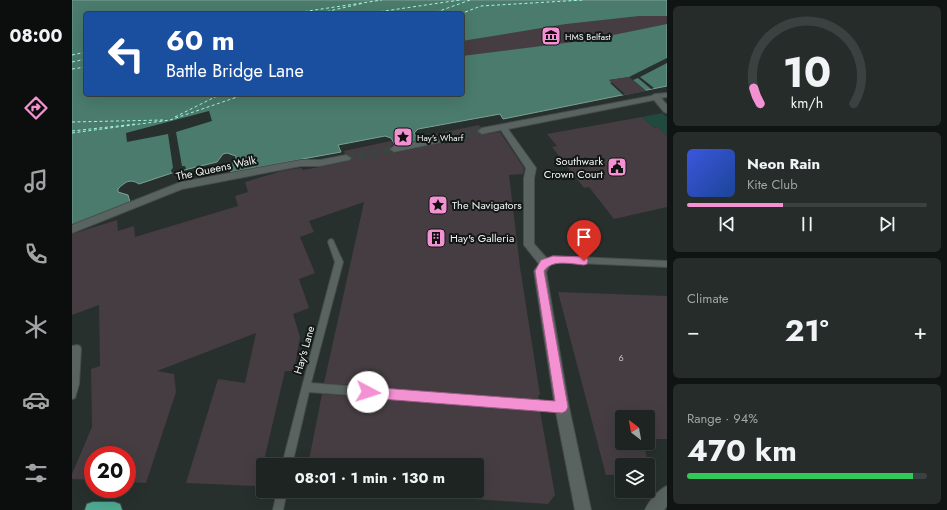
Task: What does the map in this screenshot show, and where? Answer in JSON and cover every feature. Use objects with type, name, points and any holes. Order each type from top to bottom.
[{"type":"main road","points":[[94,510],[114,510]]},
{"type":"street","points":[[482,131],[654,96],[667,95]]},
{"type":"street","points":[[654,96],[667,110]]},
{"type":"street","points":[[503,127],[531,168],[529,178],[529,245],[544,263],[540,271],[562,407],[583,510]]},
{"type":"street","points":[[394,148],[439,140]]},
{"type":"street","name":"The Queens Walk","points":[[72,229],[181,186],[301,162],[320,163],[346,158]]},
{"type":"street","points":[[653,510],[667,494]]},
{"type":"lane","name":"Hay's Lane","points":[[290,458],[306,387],[339,262],[331,242]]},
{"type":"lane","points":[[544,263],[553,260],[665,265]]},
{"type":"lane","points":[[72,350],[77,349],[75,384],[72,395]]},
{"type":"lane","points":[[306,387],[562,407]]},
{"type":"lane","points":[[278,510],[281,498]]},
{"type":"shaded area","points":[[72,0],[667,0],[667,86],[503,119],[500,114],[418,129],[414,133],[418,140],[407,144],[395,145],[391,138],[385,136],[338,145],[341,152],[231,172],[229,166],[236,159],[236,156],[227,153],[223,154],[217,162],[172,173],[139,184],[130,181],[123,184],[118,189],[118,192],[128,195],[130,202],[72,225]]},
{"type":"shaded area","points":[[662,113],[667,117],[667,136],[658,127],[654,128],[642,117]]},
{"type":"pier","points":[[667,58],[667,63],[640,77],[654,88],[651,89],[638,78],[633,80],[646,91],[623,95],[610,83],[612,82],[609,80],[629,77]]},
{"type":"pier","points":[[209,111],[212,121],[176,132],[182,166],[185,166],[186,169],[172,173],[171,170],[173,168],[168,134],[127,142],[126,133]]},
{"type":"building","name":"HMS Belfast","points":[[639,16],[667,16],[667,24],[589,40],[464,56],[464,41],[566,24]]},
{"type":"building","points":[[629,77],[646,91],[626,95],[609,80]]},
{"type":"building","name":"Southwark Crown Court","points":[[642,117],[654,128],[658,127],[667,136],[667,207],[614,219],[589,187],[584,188],[552,147],[557,146],[547,134]]},
{"type":"building","points":[[479,125],[480,128],[476,131],[481,135],[500,132],[524,168],[523,174],[509,175],[520,267],[540,395],[538,395],[539,400],[324,383],[364,202],[309,221],[314,232],[300,237],[315,273],[299,279],[309,308],[293,314],[300,337],[294,371],[285,371],[265,458],[256,458],[256,486],[186,483],[218,379],[245,383],[256,333],[157,371],[174,374],[176,392],[146,483],[136,482],[136,446],[84,446],[84,480],[72,479],[72,474],[92,427],[91,369],[100,366],[99,305],[72,315],[72,234],[117,220],[118,231],[134,226],[135,237],[238,206],[235,196],[248,192],[245,182],[282,171],[301,168],[303,170],[349,161],[352,158],[345,154],[344,151],[391,141],[393,145],[388,149],[394,153],[442,143],[444,139],[435,134]]},
{"type":"building","points":[[558,292],[667,296],[667,439],[655,439],[655,410],[615,410],[615,450],[645,450],[647,458],[615,458],[615,475],[606,475]]},
{"type":"building","points":[[322,394],[540,411],[555,495],[548,504],[458,498],[484,498],[484,458],[309,458]]},
{"type":"ferry route","points":[[301,12],[382,0]]},
{"type":"ferry route","points":[[378,12],[460,0]]},
{"type":"ferry route","points":[[437,12],[470,0]]},
{"type":"ferry route","points":[[464,12],[481,6],[583,0]]},
{"type":"ferry route","points":[[325,12],[364,3]]},
{"type":"ferry route","points":[[72,55],[84,52]]},
{"type":"ferry route","points":[[72,62],[84,59]]},
{"type":"ferry route","points":[[72,69],[84,67]]},
{"type":"ferry route","points":[[175,117],[217,96]]},
{"type":"ferry route","points":[[72,133],[170,120],[240,96]]},
{"type":"ferry route","points":[[72,122],[163,120]]},
{"type":"ferry route","points":[[72,131],[136,124]]},
{"type":"tunnel","points":[[439,140],[482,131]]},
{"type":"tunnel","points":[[346,158],[394,149]]},
{"type":"place","name":"HMS Belfast","points":[[551,36]]},
{"type":"place","name":"Hay's Wharf","points":[[403,137]]},
{"type":"place","name":"Southwark Crown Court","points":[[617,167]]},
{"type":"place","name":"The Navigators","points":[[438,205]]},
{"type":"place","name":"Hay's Galleria","points":[[436,238]]},
{"type":"route","points":[[368,392],[562,407],[540,271],[544,263],[553,260],[584,261]]}]
